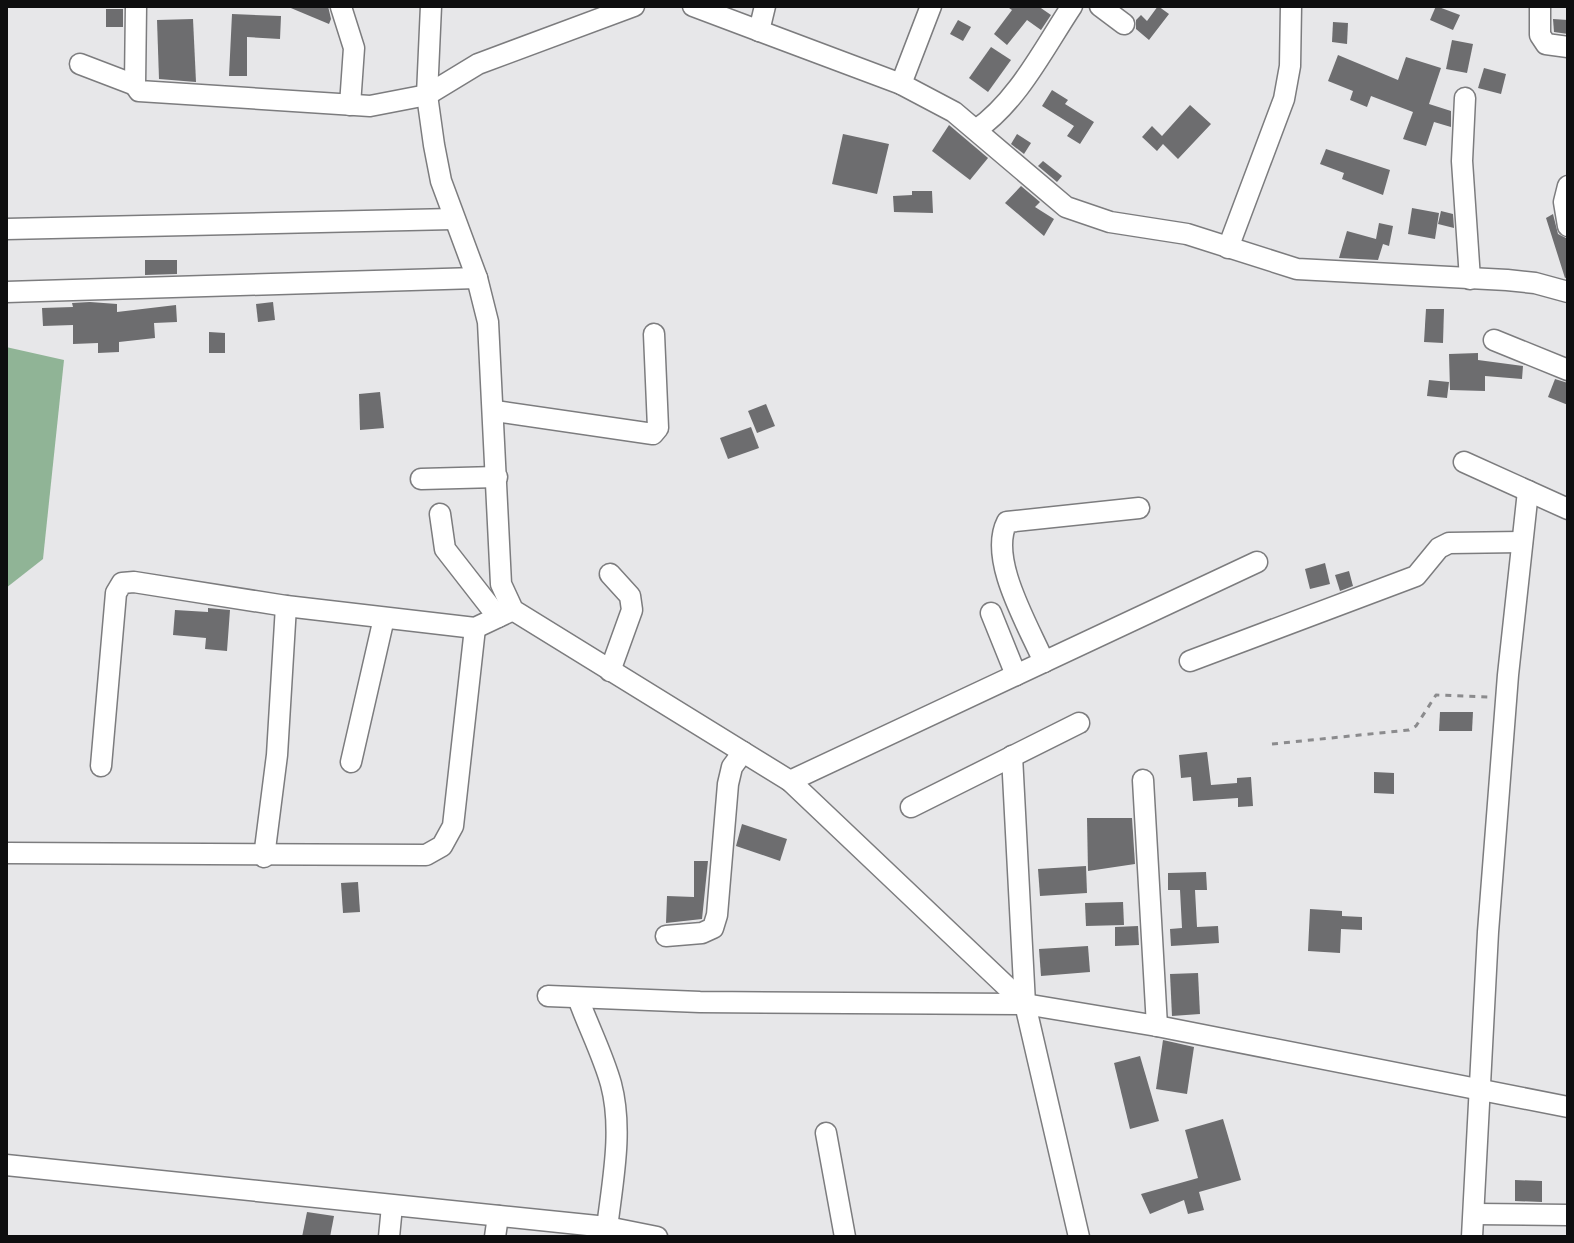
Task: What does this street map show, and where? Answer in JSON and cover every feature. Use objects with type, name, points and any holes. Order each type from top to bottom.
[{"type":"street","points":[[136,6],[135,85],[139,91],[370,106],[427,95],[478,64],[634,6]]},
{"type":"street","points":[[431,6],[427,95],[441,181],[477,278],[488,322],[495,411],[501,584],[506,613]]},
{"type":"street","points":[[693,6],[901,84],[954,112],[1066,207],[1110,222],[1187,234],[1297,269],[1535,283],[1568,292]]},
{"type":"street","points":[[759,31],[765,6]]},
{"type":"street","points":[[901,84],[931,6]]},
{"type":"street","points":[[976,130],[992,120],[1010,98],[1072,6]]},
{"type":"street","points":[[1100,6],[1124,24]]},
{"type":"street","points":[[1228,248],[1284,99],[1290,66],[1291,6]]},
{"type":"street","points":[[1540,6],[1540,35],[1546,44],[1568,47]]},
{"type":"street","points":[[341,7],[354,48],[350,105]]},
{"type":"street","points":[[80,64],[135,85]]},
{"type":"street","points":[[1465,98],[1462,161],[1470,279]]},
{"type":"street","points":[[1568,186],[1564,202],[1568,226]]},
{"type":"street","points":[[6,229],[453,219]]},
{"type":"street","points":[[6,292],[477,278]]},
{"type":"street","points":[[495,411],[653,434],[658,428],[654,334]]},
{"type":"street","points":[[1494,340],[1568,370]]},
{"type":"street","points":[[1464,462],[1568,509]]},
{"type":"street","points":[[421,479],[497,477]]},
{"type":"street","points":[[1472,1237],[1477,1087],[1506,698],[1528,491]]},
{"type":"street","points":[[1044,662],[1003,564],[999,543],[1007,522],[1139,508]]},
{"type":"street","points":[[440,514],[445,549],[506,613],[610,671],[790,781],[1025,1004]]},
{"type":"street","points":[[1190,661],[1416,576],[1439,548],[1449,543],[1522,542]]},
{"type":"street","points":[[790,781],[1257,562]]},
{"type":"street","points":[[610,574],[630,596],[632,610],[610,671]]},
{"type":"street","points":[[101,766],[116,593],[122,583],[134,582],[286,606],[475,628],[506,613]]},
{"type":"street","points":[[264,857],[277,755],[286,606]]},
{"type":"street","points":[[991,613],[1016,675]]},
{"type":"street","points":[[351,762],[384,618]]},
{"type":"street","points":[[6,853],[264,857],[426,855],[442,846],[453,826],[475,628]]},
{"type":"street","points":[[911,807],[1079,723]]},
{"type":"street","points":[[666,936],[702,933],[713,928],[717,915],[728,784],[732,767],[743,752]]},
{"type":"street","points":[[1012,756],[1025,1004],[1079,1237]]},
{"type":"street","points":[[1143,780],[1157,1026]]},
{"type":"street","points":[[548,996],[1025,1004],[1157,1026],[1568,1107]]},
{"type":"street","points":[[578,998],[607,1072],[615,1105],[615,1163],[606,1232]]},
{"type":"street","points":[[826,1133],[845,1237]]},
{"type":"street","points":[[6,1165],[392,1206],[496,1227],[657,1237]]},
{"type":"street","points":[[389,1237],[392,1206]]},
{"type":"street","points":[[1475,1214],[1568,1215]]},
{"type":"path","points":[[1272,744],[1409,730],[1416,726],[1436,695],[1506,698]]},
{"type":"green space","points":[[6,347],[64,360],[43,559],[6,588]]},
{"type":"building","points":[[286,6],[328,6],[331,19],[329,24]]},
{"type":"building","points":[[1006,6],[1038,6],[1051,15],[1041,30],[1027,20],[1007,45],[994,34],[1012,10]]},
{"type":"building","points":[[1158,6],[1169,14],[1149,40],[1136,29],[1136,20],[1141,15],[1147,21]]},
{"type":"building","points":[[1436,6],[1460,15],[1453,30],[1430,20]]},
{"type":"building","points":[[106,9],[123,9],[123,27],[106,27]]},
{"type":"building","points":[[232,14],[281,16],[280,39],[247,37],[247,76],[229,76]]},
{"type":"building","points":[[193,19],[196,82],[159,79],[157,20]]},
{"type":"building","points":[[1553,19],[1568,20],[1568,34],[1554,32]]},
{"type":"building","points":[[958,20],[971,27],[963,41],[950,34]]},
{"type":"building","points":[[1333,22],[1348,23],[1347,44],[1332,42]]},
{"type":"building","points":[[1452,40],[1473,44],[1467,73],[1446,69]]},
{"type":"building","points":[[991,47],[1011,60],[988,92],[969,78]]},
{"type":"building","points":[[1338,55],[1398,80],[1406,57],[1441,68],[1429,104],[1451,111],[1451,127],[1434,122],[1426,146],[1403,139],[1413,112],[1371,96],[1367,107],[1350,100],[1353,91],[1328,81]]},
{"type":"building","points":[[1484,68],[1506,74],[1501,94],[1478,88]]},
{"type":"building","points":[[1052,90],[1068,100],[1065,104],[1094,122],[1080,144],[1067,136],[1074,126],[1042,106]]},
{"type":"building","points":[[1190,105],[1211,124],[1178,159],[1163,144],[1157,151],[1142,137],[1152,126],[1162,136]]},
{"type":"building","points":[[949,125],[988,158],[970,180],[932,151]]},
{"type":"building","points":[[843,134],[889,144],[877,194],[832,184]]},
{"type":"building","points":[[1017,134],[1031,143],[1024,154],[1011,144]]},
{"type":"building","points":[[1326,149],[1390,170],[1383,195],[1342,179],[1344,173],[1320,164]]},
{"type":"building","points":[[1043,161],[1062,176],[1057,182],[1038,166]]},
{"type":"building","points":[[1021,186],[1040,202],[1035,207],[1054,219],[1044,236],[1005,203]]},
{"type":"building","points":[[912,191],[932,191],[933,213],[894,212],[893,196],[912,195]]},
{"type":"building","points":[[1412,208],[1439,213],[1435,239],[1408,234]]},
{"type":"building","points":[[1441,211],[1453,214],[1454,228],[1438,224]]},
{"type":"building","points":[[1553,214],[1558,234],[1568,239],[1568,277],[1565,278],[1546,218]]},
{"type":"building","points":[[1379,223],[1393,226],[1389,246],[1383,244],[1378,260],[1339,258],[1347,231],[1376,239]]},
{"type":"building","points":[[145,260],[177,260],[177,274],[145,275]]},
{"type":"building","points":[[273,302],[275,320],[258,322],[256,304]]},
{"type":"building","points":[[72,303],[117,304],[117,312],[176,305],[177,322],[154,323],[155,338],[119,342],[119,352],[98,353],[98,343],[73,344],[73,325],[43,326],[42,308],[73,307]]},
{"type":"building","points":[[1426,309],[1444,309],[1443,343],[1424,342]]},
{"type":"building","points":[[209,332],[225,333],[225,353],[209,353]]},
{"type":"building","points":[[1478,353],[1478,360],[1523,366],[1522,379],[1485,376],[1485,391],[1450,390],[1449,354]]},
{"type":"building","points":[[1555,379],[1568,383],[1568,405],[1548,397]]},
{"type":"building","points":[[1429,380],[1449,382],[1447,398],[1427,396]]},
{"type":"building","points":[[380,392],[384,428],[360,430],[359,394]]},
{"type":"building","points":[[766,404],[775,426],[757,433],[748,411]]},
{"type":"building","points":[[751,427],[759,448],[728,459],[720,438]]},
{"type":"building","points":[[1325,563],[1330,584],[1310,589],[1305,569]]},
{"type":"building","points":[[1349,571],[1353,586],[1340,591],[1335,575]]},
{"type":"building","points":[[208,608],[230,610],[227,651],[205,649],[206,638],[173,635],[175,610],[208,612]]},
{"type":"building","points":[[1440,712],[1473,712],[1472,731],[1439,731]]},
{"type":"building","points":[[1207,752],[1211,785],[1237,783],[1237,778],[1251,777],[1253,806],[1238,807],[1238,798],[1193,801],[1191,777],[1181,778],[1179,755]]},
{"type":"building","points":[[1374,772],[1394,773],[1394,794],[1374,793]]},
{"type":"building","points":[[1087,818],[1132,818],[1135,864],[1088,871]]},
{"type":"building","points":[[742,824],[787,839],[780,861],[736,846]]},
{"type":"building","points":[[694,861],[708,861],[702,919],[666,923],[667,896],[694,897]]},
{"type":"building","points":[[1086,866],[1087,893],[1040,896],[1038,869]]},
{"type":"building","points":[[1206,872],[1207,890],[1195,890],[1197,927],[1218,926],[1219,943],[1171,946],[1170,929],[1182,928],[1180,890],[1168,890],[1168,873]]},
{"type":"building","points":[[358,882],[360,912],[343,913],[341,883]]},
{"type":"building","points":[[1123,902],[1124,925],[1086,926],[1085,903]]},
{"type":"building","points":[[1310,909],[1342,911],[1342,916],[1362,917],[1362,930],[1341,929],[1340,953],[1308,951]]},
{"type":"building","points":[[1138,926],[1139,945],[1115,946],[1115,927]]},
{"type":"building","points":[[1088,946],[1090,972],[1041,976],[1039,949]]},
{"type":"building","points":[[1198,973],[1200,1014],[1172,1016],[1170,974]]},
{"type":"building","points":[[1163,1040],[1194,1047],[1187,1094],[1156,1089]]},
{"type":"building","points":[[1140,1056],[1159,1121],[1130,1129],[1114,1063]]},
{"type":"building","points":[[1223,1119],[1241,1180],[1199,1192],[1204,1210],[1188,1214],[1184,1200],[1150,1214],[1141,1194],[1198,1178],[1185,1130]]},
{"type":"building","points":[[1515,1180],[1542,1181],[1542,1202],[1515,1201]]},
{"type":"building","points":[[307,1212],[334,1216],[330,1237],[302,1237]]}]
